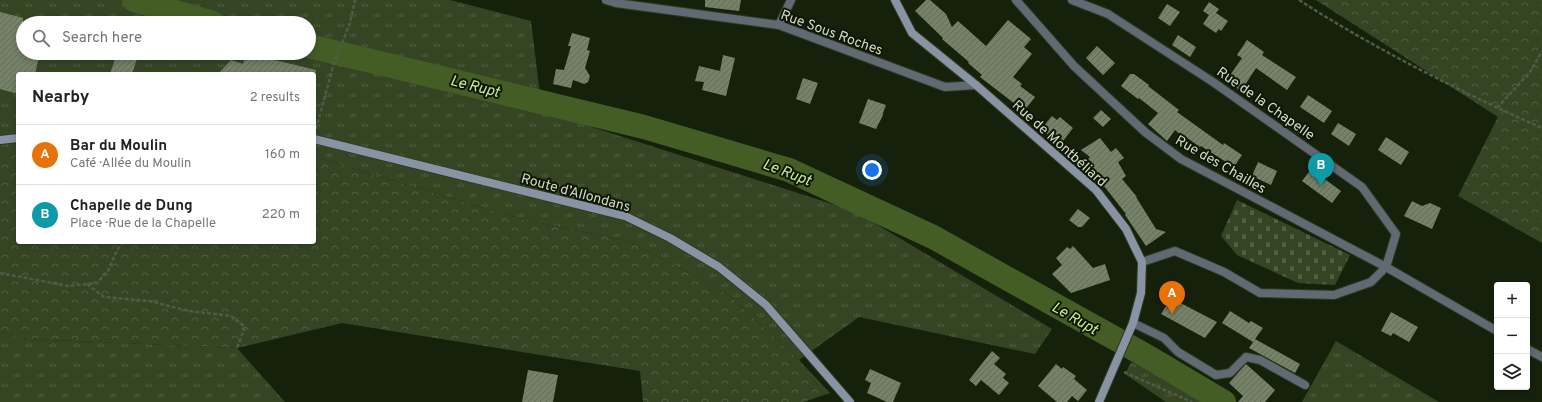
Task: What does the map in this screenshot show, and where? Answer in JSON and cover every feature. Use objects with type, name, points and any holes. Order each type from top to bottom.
[{"type":"main road","name":"Rue de Montbéliard","points":[[894,0],[912,33],[976,85],[1096,190],[1126,229],[1142,262],[1142,294],[1133,323],[1099,402]]},
{"type":"main road","points":[[0,140],[16,138]]},
{"type":"main road","name":"Route d’Allondans","points":[[316,139],[625,216],[670,238],[719,267],[766,305],[850,402]]},
{"type":"street","name":"Rue Sous Roches","points":[[606,0],[616,3],[779,25],[945,87],[976,85]]},
{"type":"street","points":[[779,25],[791,0]]},
{"type":"street","name":"Rue des Chailles","points":[[1016,0],[1074,66],[1145,132],[1181,159],[1386,268],[1494,329]]},
{"type":"street","name":"Rue de la Chapelle","points":[[1072,0],[1108,14],[1121,22],[1213,82],[1362,187],[1396,234],[1386,268]]},
{"type":"street","points":[[1142,262],[1175,251],[1224,272],[1260,293],[1334,295],[1371,282],[1386,268]]},
{"type":"street","points":[[1133,323],[1164,338],[1178,352],[1216,375],[1230,373],[1246,357],[1260,360],[1305,386]]},
{"type":"street","points":[[1530,351],[1542,357]]},
{"type":"path","points":[[316,128],[334,63],[350,23],[355,0]]},
{"type":"path","points":[[1299,0],[1328,19],[1381,49],[1497,108],[1542,128]]},
{"type":"path","points":[[1497,108],[1530,72],[1542,51]]},
{"type":"path","points":[[0,272],[68,286],[97,283],[108,271],[117,250],[122,244]]},
{"type":"path","points":[[87,284],[104,298],[150,301],[189,311],[231,316],[245,327],[237,348]]},
{"type":"path","points":[[1121,374],[1125,372],[1192,402]]},
{"type":"green space","points":[[0,0],[450,0],[531,21],[542,111],[854,211],[1052,329],[1035,354],[859,317],[799,360],[729,295],[629,241],[521,219],[316,158],[316,72],[16,72],[16,153],[0,153]]},
{"type":"green space","points":[[1316,0],[1542,0],[1542,243],[1458,196],[1498,117]]},
{"type":"green space","points":[[0,153],[16,153],[16,244],[316,244],[316,158],[521,219],[629,241],[729,295],[799,360],[830,393],[804,402],[643,402],[640,371],[342,323],[237,348],[27,339],[0,332]]},
{"type":"green space","points":[[1237,200],[1350,255],[1335,285],[1298,283],[1237,255],[1221,236]]},
{"type":"green space","points":[[0,332],[27,339],[237,348],[285,402],[0,402]]},
{"type":"green space","points":[[1336,341],[1439,402],[1302,402]]},
{"type":"green space","points":[[1131,362],[1197,393],[1209,402],[1166,402],[1125,374]]},
{"type":"building","points":[[705,0],[741,0],[739,11],[705,7]]},
{"type":"building","points":[[926,0],[930,0],[946,14],[952,27],[958,21],[986,46],[1008,20],[1031,39],[1024,47],[1032,54],[1013,77],[1022,84],[1020,86],[1035,97],[1024,111],[980,77],[982,75],[942,39],[943,38],[915,11]]},
{"type":"building","points":[[1209,2],[1219,9],[1216,13],[1228,21],[1221,31],[1219,29],[1216,33],[1203,24],[1209,15],[1203,11]]},
{"type":"building","points":[[1167,4],[1180,12],[1170,26],[1158,18]]},
{"type":"building","points":[[0,12],[16,16],[16,60],[38,60],[35,72],[16,72],[16,93],[0,89]]},
{"type":"building","points":[[572,33],[590,38],[587,50],[590,51],[585,68],[590,76],[588,82],[584,84],[573,80],[571,88],[553,84],[556,69],[564,70],[571,46],[568,46]]},
{"type":"building","points":[[1178,35],[1196,47],[1190,57],[1172,45]]},
{"type":"building","points":[[1247,40],[1264,52],[1262,55],[1296,77],[1287,90],[1256,68],[1241,91],[1226,81],[1242,58],[1237,55]]},
{"type":"building","points":[[1097,46],[1115,63],[1103,75],[1086,58]]},
{"type":"building","points":[[723,55],[735,58],[726,96],[702,90],[704,82],[695,81],[699,66],[720,71]]},
{"type":"building","points":[[115,60],[137,60],[133,72],[111,72]]},
{"type":"building","points":[[231,60],[243,64],[244,60],[275,60],[316,70],[316,72],[220,72]]},
{"type":"building","points":[[1130,74],[1134,74],[1149,85],[1148,86],[1179,110],[1177,112],[1223,145],[1224,143],[1242,155],[1234,167],[1183,135],[1182,136],[1175,130],[1167,141],[1148,124],[1158,113],[1121,86]]},
{"type":"building","points":[[803,78],[818,83],[810,104],[796,99]]},
{"type":"building","points":[[1308,95],[1332,111],[1324,123],[1300,107]]},
{"type":"building","points":[[868,99],[886,105],[876,129],[859,123]]},
{"type":"building","points":[[1101,110],[1111,119],[1103,127],[1093,118]]},
{"type":"building","points":[[1052,116],[1057,120],[1060,117],[1073,128],[1060,145],[1041,129]]},
{"type":"building","points":[[1338,123],[1356,134],[1349,146],[1331,134]]},
{"type":"building","points":[[1386,137],[1409,152],[1401,165],[1378,150]]},
{"type":"building","points":[[1100,138],[1111,152],[1116,148],[1124,158],[1118,162],[1126,176],[1122,179],[1137,197],[1156,229],[1166,232],[1146,246],[1125,215],[1126,214],[1104,186],[1102,187],[1081,165],[1090,157],[1081,150]]},
{"type":"building","points":[[1258,162],[1277,171],[1271,185],[1252,176]]},
{"type":"building","points":[[1311,169],[1341,191],[1332,203],[1302,181]]},
{"type":"building","points":[[1412,201],[1422,206],[1430,203],[1441,208],[1432,229],[1404,216]]},
{"type":"building","points":[[1078,209],[1090,218],[1082,227],[1078,227],[1069,220]]},
{"type":"building","points":[[1073,246],[1093,268],[1105,264],[1110,280],[1071,293],[1052,274],[1062,265],[1056,258],[1067,247],[1070,249]]},
{"type":"building","points":[[1171,298],[1217,322],[1205,338],[1161,314]]},
{"type":"building","points":[[1230,311],[1249,323],[1251,321],[1263,328],[1255,339],[1300,364],[1295,373],[1249,348],[1253,342],[1222,323]]},
{"type":"building","points":[[1391,312],[1418,327],[1409,342],[1393,333],[1391,336],[1381,331]]},
{"type":"building","points":[[992,351],[1000,358],[994,364],[1006,374],[1003,378],[1009,383],[999,395],[981,380],[976,386],[969,380]]},
{"type":"building","points":[[1056,364],[1062,369],[1063,367],[1076,376],[1074,379],[1087,390],[1078,401],[1072,396],[1067,402],[1057,402],[1038,386]]},
{"type":"building","points":[[1246,364],[1275,390],[1265,402],[1238,402],[1243,396],[1229,383]]},
{"type":"building","points":[[870,369],[901,383],[893,402],[887,402],[867,393],[871,383],[865,380]]},
{"type":"building","points":[[528,370],[558,375],[553,402],[522,402]]},
{"type":"waterway","name":"Le Rupt","points":[[134,0],[189,16]]},
{"type":"waterway","name":"Le Rupt","points":[[316,48],[644,127],[789,170],[933,237],[1150,358],[1224,402]]},
{"type":"place","name":"Chapelle de Dung","points":[[1321,186]]},
{"type":"place","name":"Bar du Moulin","points":[[1172,314]]}]
